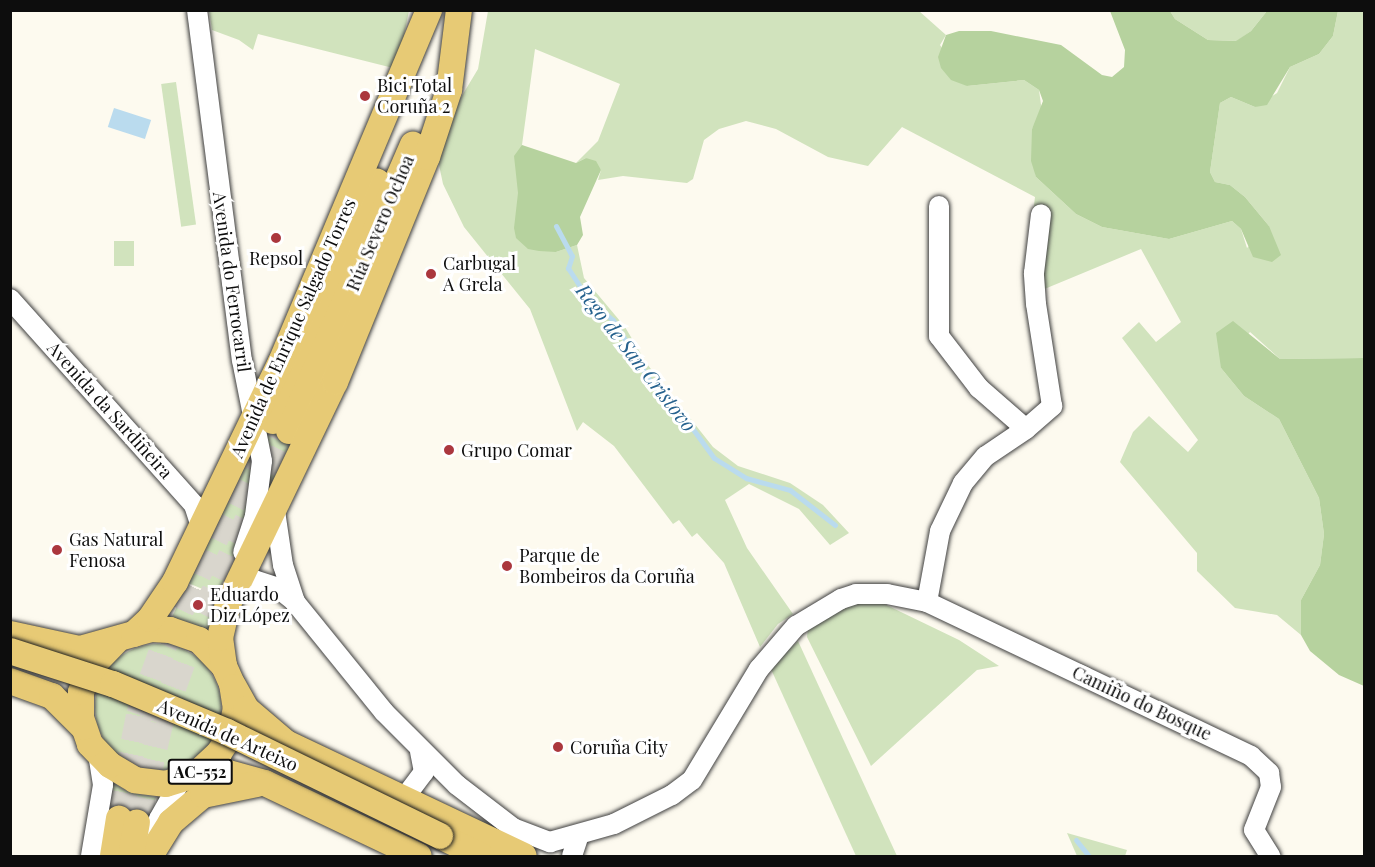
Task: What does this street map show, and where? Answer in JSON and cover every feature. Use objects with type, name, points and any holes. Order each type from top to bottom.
[{"type":"main road","name":"Rúa Severo Ochoa","points":[[271,425],[411,148],[459,11]]},
{"type":"main road","points":[[228,675],[220,638],[236,586],[275,511],[335,382],[427,157],[449,90],[459,11]]},
{"type":"main road","name":"Avenida de Enrique Salgado Torres","points":[[125,638],[150,619],[175,582],[201,527],[271,425],[428,16]]},
{"type":"main road","points":[[12,640],[82,635],[132,617],[152,600],[201,527]]},
{"type":"main road","points":[[236,586],[233,634],[251,692],[278,724],[320,756]]},
{"type":"main road","points":[[12,640],[80,649],[161,629],[199,640],[228,675],[246,709],[273,734],[409,793],[524,856]]},
{"type":"main road","name":"AC-552","points":[[125,638],[101,653],[86,676],[81,692],[83,727],[98,755],[121,774],[135,780],[166,784],[181,780],[207,767],[232,730],[236,708],[228,675]]},
{"type":"main road","name":"Avenida de Arteixo","points":[[12,640],[227,732],[438,849]]},
{"type":"main road","name":"Avenida de Arteixo","points":[[10,662],[108,694],[222,741],[438,849]]},
{"type":"main road","points":[[10,681],[52,696],[83,727]]},
{"type":"main road","name":"AC-552","points":[[207,767],[265,783],[438,849],[481,856]]},
{"type":"main road","points":[[113,856],[128,821],[145,855],[171,822],[203,795],[226,788],[265,783]]},
{"type":"street","name":"Avenida do Ferrocarril","points":[[197,10],[271,425],[262,461],[260,488],[236,586]]},
{"type":"street","points":[[939,206],[939,336],[979,388],[1026,429]]},
{"type":"street","points":[[927,602],[940,531],[963,483],[986,456],[1026,429],[1052,406],[1035,294],[1041,214]]},
{"type":"street","name":"Avenida da Sardiñeira","points":[[10,299],[194,505],[201,527]]},
{"type":"street","points":[[275,511],[283,565],[295,602]]},
{"type":"street","points":[[236,586],[254,580],[266,583],[295,602],[349,671],[420,751],[457,785]]},
{"type":"street","name":"Camiño do Bosque","points":[[457,785],[513,828],[550,842],[579,835],[647,808],[692,780],[759,669],[808,618],[856,594],[887,594],[927,602],[1251,756],[1269,773],[1270,787],[1254,830],[1270,856]]},
{"type":"street","points":[[409,793],[424,772],[420,751]]},
{"type":"street","points":[[91,856],[103,785],[98,755]]},
{"type":"street","points":[[409,793],[433,778],[457,785]]},
{"type":"street","points":[[145,855],[159,819],[181,780]]},
{"type":"street","points":[[572,856],[579,835]]},
{"type":"green space","points":[[209,11],[409,11],[397,69],[258,34],[253,50],[239,40],[212,30]]},
{"type":"green space","points":[[488,11],[919,11],[946,35],[940,45],[967,86],[1024,80],[1039,90],[1042,112],[1032,129],[1036,177],[1076,214],[1102,227],[1169,239],[1232,221],[1241,229],[1247,248],[1269,226],[1245,197],[1230,185],[1215,182],[1210,172],[1220,103],[1231,97],[1255,107],[1277,93],[1290,67],[1319,54],[1333,36],[1338,11],[1364,11],[1364,358],[1280,359],[1250,332],[1221,368],[1244,396],[1279,419],[1319,498],[1324,534],[1320,565],[1301,600],[1301,635],[1277,615],[1235,608],[1197,571],[1197,553],[1120,462],[1133,432],[1149,416],[1188,452],[1198,440],[1122,338],[1139,322],[1156,342],[1181,322],[1141,249],[1030,295],[1029,246],[1035,197],[902,127],[868,166],[828,157],[776,129],[746,121],[719,129],[704,140],[693,179],[687,183],[623,176],[598,180],[601,170],[586,158],[576,163],[598,141],[620,84],[535,49],[522,145],[556,252],[577,245],[584,278],[625,327],[647,364],[713,447],[738,466],[790,483],[823,505],[849,533],[830,545],[799,509],[749,484],[725,500],[747,548],[793,614],[778,624],[760,647],[724,563],[697,533],[692,537],[679,520],[673,524],[614,446],[583,422],[577,431],[530,309],[464,227],[443,184],[438,160],[457,104],[478,69]]},
{"type":"green space","points":[[1110,11],[1170,11],[1175,19],[1208,40],[1236,41],[1251,31],[1267,11],[1338,11],[1333,36],[1319,54],[1290,67],[1267,105],[1255,107],[1231,97],[1220,103],[1210,172],[1215,182],[1230,185],[1245,197],[1269,226],[1281,255],[1272,262],[1253,257],[1241,229],[1232,221],[1169,239],[1102,227],[1076,214],[1036,177],[1031,161],[1032,129],[1043,101],[1039,90],[1024,80],[967,86],[951,80],[941,68],[938,57],[946,35],[959,31],[991,31],[1061,45],[1102,75],[1112,77],[1124,67],[1125,50]]},
{"type":"green space","points":[[1170,11],[1267,11],[1251,31],[1237,41],[1208,40],[1175,19]]},
{"type":"green space","points":[[176,82],[196,225],[181,227],[161,84]]},
{"type":"green space","points":[[522,145],[576,163],[586,158],[596,161],[601,170],[580,217],[583,235],[577,245],[556,252],[539,251],[528,249],[516,238],[514,228],[518,193],[514,156]]},
{"type":"green space","points":[[114,241],[134,241],[134,266],[114,266]]},
{"type":"green space","points":[[1233,321],[1280,359],[1364,358],[1364,686],[1339,675],[1310,651],[1301,635],[1301,600],[1320,565],[1324,534],[1319,498],[1279,419],[1244,396],[1221,368],[1216,333]]},
{"type":"green space","points":[[261,424],[296,440],[268,495],[269,465]]},
{"type":"green space","points":[[250,447],[253,484],[234,557],[217,595],[188,583]]},
{"type":"green space","points":[[183,594],[213,606],[210,636],[171,619]]},
{"type":"green space","points":[[874,599],[959,640],[999,666],[977,670],[871,766],[807,637],[808,628],[840,606]]},
{"type":"green space","points":[[798,641],[897,856],[856,856],[770,667]]},
{"type":"green space","points":[[158,644],[182,649],[202,663],[216,683],[221,707],[216,731],[202,751],[182,765],[158,770],[134,765],[114,751],[100,731],[95,707],[100,683],[114,663],[134,649]]},
{"type":"green space","points":[[113,783],[130,793],[156,797],[153,807],[113,797]]},
{"type":"green space","points":[[1067,833],[1127,850],[1125,856],[1077,856]]},
{"type":"water","points":[[114,108],[151,120],[145,139],[108,127]]},
{"type":"waterway","name":"Rego de San Cristovo","points":[[556,226],[572,256],[568,268],[586,296],[613,320],[653,386],[679,410],[714,458],[746,478],[790,490],[835,525]]},
{"type":"waterway","name":"Rego de San Cristovo","points":[[1076,840],[1089,856]]},
{"type":"tunnel","points":[[137,823],[160,724],[187,650],[289,431]]},
{"type":"tunnel","points":[[119,818],[139,715],[164,645],[267,432]]},
{"type":"place","name":"Bici Total Coruña 2","points":[[365,96]]},
{"type":"place","name":"Repsol","points":[[276,238]]},
{"type":"place","name":"Carbugal A Grela","points":[[431,274]]},
{"type":"place","name":"Grupo Comar","points":[[449,450]]},
{"type":"place","name":"Gas Natural Fenosa","points":[[57,550]]},
{"type":"place","name":"Parque de Bombeiros da Coruña","points":[[507,566]]},
{"type":"place","name":"Eduardo Diz López","points":[[198,605]]},
{"type":"place","name":"Coruña City","points":[[558,747]]}]
